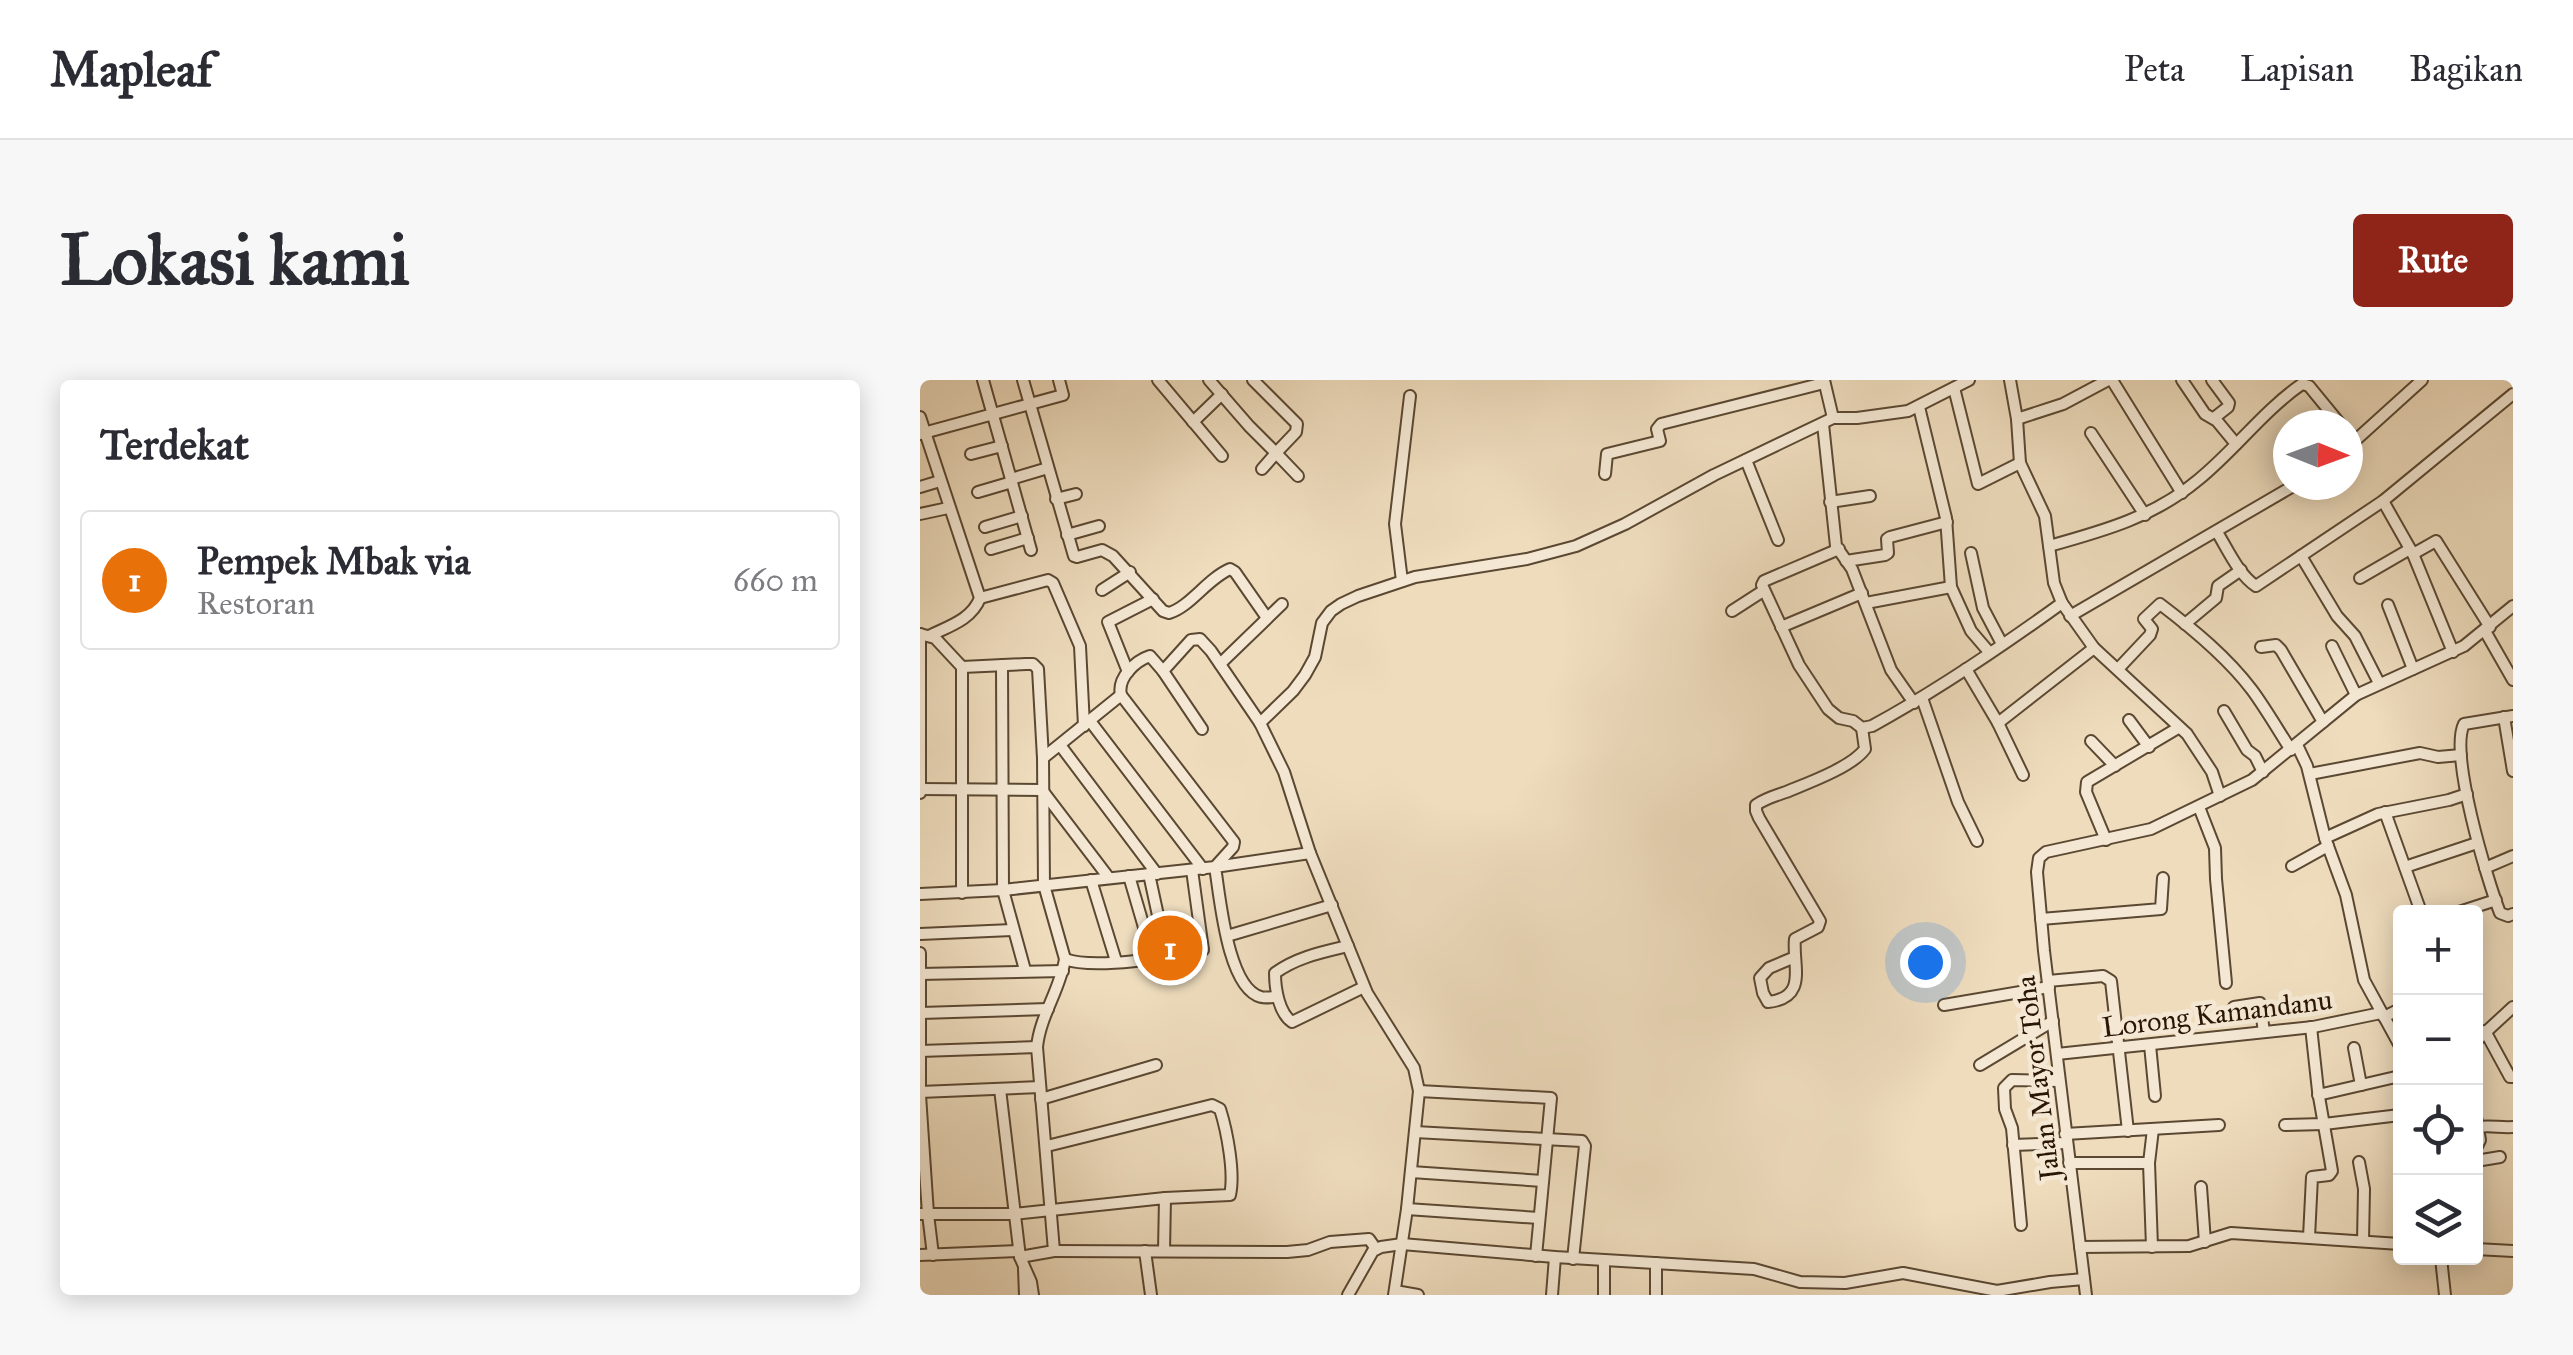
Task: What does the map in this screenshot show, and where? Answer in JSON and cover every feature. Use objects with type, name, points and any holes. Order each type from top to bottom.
[{"type":"street","points":[[983,380],[1030,544],[991,548]]},
{"type":"street","points":[[1023,380],[1076,556],[1102,550],[1130,572],[1163,610],[1174,613],[1230,569],[1267,618]]},
{"type":"street","points":[[922,434],[1063,395],[1059,380]]},
{"type":"street","points":[[1158,380],[1222,456]]},
{"type":"street","points":[[1210,380],[1298,476]]},
{"type":"street","points":[[1254,380],[1296,424],[1296,432],[1262,469]]},
{"type":"street","points":[[2010,380],[2020,463],[2045,516],[2054,583],[2062,603],[2094,648],[2188,734],[2212,772],[2220,796]]},
{"type":"street","points":[[2017,419],[2062,404],[2110,380],[2182,493]]},
{"type":"street","points":[[2182,380],[2205,414],[2214,418],[2236,444]]},
{"type":"street","points":[[2212,380],[2229,403],[2214,418]]},
{"type":"street","points":[[2363,430],[2422,380]]},
{"type":"street","points":[[1605,474],[1607,454],[1660,441],[1660,424],[1824,382],[1835,541],[1864,598],[1891,670],[1918,700],[1977,841]]},
{"type":"street","points":[[1260,723],[1305,675],[1315,657],[1322,623],[1330,612],[1358,596],[1402,581],[1527,559],[1576,546],[1828,421],[1908,411],[1961,383],[1978,484],[2020,463]]},
{"type":"street","points":[[2049,546],[2117,527],[2182,493],[2202,478],[2278,401],[2302,384],[2309,386],[2329,410]]},
{"type":"street","points":[[1192,422],[1222,394]]},
{"type":"street","points":[[2218,532],[2241,570],[2256,586],[2383,501],[2513,394]]},
{"type":"street","points":[[1402,581],[1394,524],[1410,396]]},
{"type":"street","points":[[1918,407],[1947,522],[1951,587],[1971,631],[1989,652]]},
{"type":"street","points":[[920,417],[922,434],[980,598],[965,618],[924,634]]},
{"type":"street","points":[[2091,433],[2145,515]]},
{"type":"street","points":[[971,454],[1002,446]]},
{"type":"street","points":[[1746,460],[1778,540]]},
{"type":"street","points":[[978,492],[1048,468]]},
{"type":"street","points":[[920,487],[940,481]]},
{"type":"street","points":[[1056,499],[1076,494]]},
{"type":"street","points":[[1830,502],[1870,496]]},
{"type":"street","points":[[2070,616],[2273,498]]},
{"type":"street","points":[[2383,501],[2412,552],[2452,652]]},
{"type":"street","points":[[920,514],[948,508]]},
{"type":"street","points":[[985,527],[1022,516]]},
{"type":"street","points":[[1846,560],[1885,555],[1890,537],[1947,522]]},
{"type":"street","points":[[1067,535],[1100,526]]},
{"type":"street","points":[[2360,578],[2436,541],[2513,680]]},
{"type":"street","points":[[1795,958],[1768,968],[1760,978],[1768,1002],[1777,1001],[1795,984],[1798,969],[1795,940],[1818,927],[1820,920],[1760,818],[1756,804],[1810,782],[1860,756],[1865,749],[1862,728],[1828,709],[1799,666],[1762,585],[1764,580],[1839,549]]},
{"type":"street","points":[[1972,552],[1983,608],[2002,644]]},
{"type":"street","points":[[2302,556],[2337,616],[2355,636],[2379,683]]},
{"type":"street","points":[[2186,624],[2216,598],[2218,586],[2241,570]]},
{"type":"street","points":[[1102,590],[1130,572]]},
{"type":"street","points":[[980,598],[1048,580],[1053,583],[1080,646],[1087,724],[1204,868],[1246,988],[1260,997],[1277,997]]},
{"type":"street","points":[[1781,627],[1864,598],[1951,587]]},
{"type":"street","points":[[1732,611],[1763,591]]},
{"type":"street","points":[[1128,672],[1108,622],[1153,599]]},
{"type":"street","points":[[1862,728],[1872,726],[1966,670],[2062,603]]},
{"type":"street","points":[[1220,664],[1282,604]]},
{"type":"street","points":[[2388,604],[2413,669]]},
{"type":"street","points":[[2118,669],[2150,635],[2152,629],[2144,619],[2158,605],[2186,624],[2243,679],[2310,774],[2314,802],[2346,895],[2364,980],[2393,1033]]},
{"type":"street","points":[[2178,728],[2089,780],[2086,792],[2106,840],[2151,830],[2263,772],[2356,695],[2452,652],[2513,606]]},
{"type":"street","points":[[924,634],[962,667],[1033,664],[1038,669],[1044,886],[1064,965],[1037,1047],[1054,1251]]},
{"type":"street","points":[[924,634],[920,673],[920,792],[1042,790]]},
{"type":"street","points":[[1163,671],[1191,640],[1200,639],[1260,723],[1284,772],[1310,853],[1364,987],[1414,1068],[1419,1091],[1395,1293],[1418,1295]]},
{"type":"street","points":[[2261,646],[2281,650],[2323,722]]},
{"type":"street","points":[[2332,646],[2356,695]]},
{"type":"street","points":[[1998,723],[2094,648]]},
{"type":"street","points":[[1202,729],[1150,656],[1128,672],[1120,684],[1121,695],[1233,840],[1232,848],[1204,868]]},
{"type":"street","points":[[1002,665],[1003,890],[1025,970]]},
{"type":"street","points":[[962,667],[962,893]]},
{"type":"street","points":[[1966,670],[2024,775]]},
{"type":"street","points":[[1042,758],[1121,695]]},
{"type":"street","points":[[2224,712],[2263,772]]},
{"type":"street","points":[[2513,771],[2509,717],[2462,726],[2460,756],[2476,843],[2500,914],[2513,914]]},
{"type":"street","points":[[2128,720],[2148,748]]},
{"type":"street","points":[[2091,741],[2115,766]]},
{"type":"street","points":[[1060,745],[1153,874],[1167,957]]},
{"type":"street","points":[[2310,774],[2420,753],[2460,756]]},
{"type":"street","points":[[1042,790],[1109,878]]},
{"type":"street","points":[[2292,866],[2370,816],[2467,794]]},
{"type":"street","points":[[2200,807],[2215,848],[2226,983]]},
{"type":"street","points":[[2385,812],[2419,905]]},
{"type":"street","name":"Jalan Mayor Toha","points":[[2086,1295],[2037,872],[2040,856],[2106,840]]},
{"type":"street","points":[[2405,867],[2476,843]]},
{"type":"street","points":[[920,894],[1044,886],[1310,853]]},
{"type":"street","points":[[2485,868],[2513,856]]},
{"type":"street","points":[[1203,950],[1204,868]]},
{"type":"street","points":[[1129,876],[1153,958]]},
{"type":"street","points":[[2041,920],[2161,909],[2164,878]]},
{"type":"street","points":[[1091,880],[1116,962]]},
{"type":"street","points":[[2481,905],[2496,900]]},
{"type":"street","points":[[920,974],[1025,970],[1167,957],[1203,950],[1332,905]]},
{"type":"street","points":[[920,934],[1012,930]]},
{"type":"street","points":[[1348,946],[1282,968],[1276,973],[1277,997],[1286,1019],[1292,1022],[1364,987]]},
{"type":"street","points":[[920,953],[920,1135],[926,1255],[1021,1259],[1054,1251],[1287,1252],[1330,1242],[1369,1239],[1376,1249]]},
{"type":"street","points":[[1944,1005],[2049,984],[2108,978],[2113,986],[2128,1130]]},
{"type":"street","points":[[2234,1007],[2260,1003],[2264,1032]]},
{"type":"street","points":[[2513,1007],[2485,1031],[2513,1077]]},
{"type":"street","points":[[921,1013],[1048,1009]]},
{"type":"street","name":"Lorong Kamandanu","points":[[2057,1054],[2311,1027],[2393,1011]]},
{"type":"street","points":[[1980,1065],[2053,1021]]},
{"type":"street","points":[[2309,1237],[2312,1177],[2332,1171],[2311,1027]]},
{"type":"street","points":[[2150,1045],[2155,1096]]},
{"type":"street","points":[[920,1051],[1037,1047]]},
{"type":"street","points":[[2354,1048],[2361,1085]]},
{"type":"street","points":[[920,1092],[1000,1089],[1041,1093],[1156,1065]]},
{"type":"street","points":[[2318,1095],[2393,1078]]},
{"type":"street","points":[[2021,1225],[2012,1128],[2005,1109],[2004,1088],[2012,1080],[2060,1081]]},
{"type":"street","points":[[1000,1089],[1025,1295]]},
{"type":"street","points":[[1419,1091],[1550,1098],[1536,1256]]},
{"type":"street","points":[[924,1214],[1052,1211],[1230,1195],[1232,1189],[1220,1109],[1212,1105],[1046,1146]]},
{"type":"street","points":[[2285,1125],[2393,1116]]},
{"type":"street","points":[[2483,1123],[2513,1127]]},
{"type":"street","points":[[2013,1145],[2128,1130],[2218,1125]]},
{"type":"street","points":[[2152,1246],[2153,1129]]},
{"type":"street","points":[[1415,1132],[1576,1140],[1584,1144],[1573,1258]]},
{"type":"street","points":[[2483,1155],[2500,1157]]},
{"type":"street","points":[[2359,1162],[2364,1189],[2363,1240]]},
{"type":"street","points":[[2069,1163],[2150,1163]]},
{"type":"street","points":[[1410,1172],[1542,1180]]},
{"type":"street","points":[[2202,1187],[2206,1242]]},
{"type":"street","points":[[1164,1251],[1165,1198]]},
{"type":"street","points":[[1407,1209],[1539,1218]]},
{"type":"street","points":[[2080,1247],[2189,1246],[2231,1232],[2393,1243]]},
{"type":"street","points":[[1348,1295],[1376,1249],[1402,1244],[1754,1269],[1800,1282],[1845,1283],[1903,1273],[1984,1290],[2015,1292],[2084,1279]]},
{"type":"street","points":[[2483,1249],[2513,1251]]},
{"type":"street","points":[[1145,1251],[1151,1295]]},
{"type":"street","points":[[1552,1295],[1554,1257]]},
{"type":"street","points":[[1021,1259],[1033,1295]]},
{"type":"street","points":[[1604,1261],[1604,1295]]},
{"type":"street","points":[[1656,1264],[1656,1295]]},
{"type":"street","points":[[2442,1265],[2445,1295]]},
{"type":"place","name":"Pempek Mbak via","points":[[1170,948]]}]
